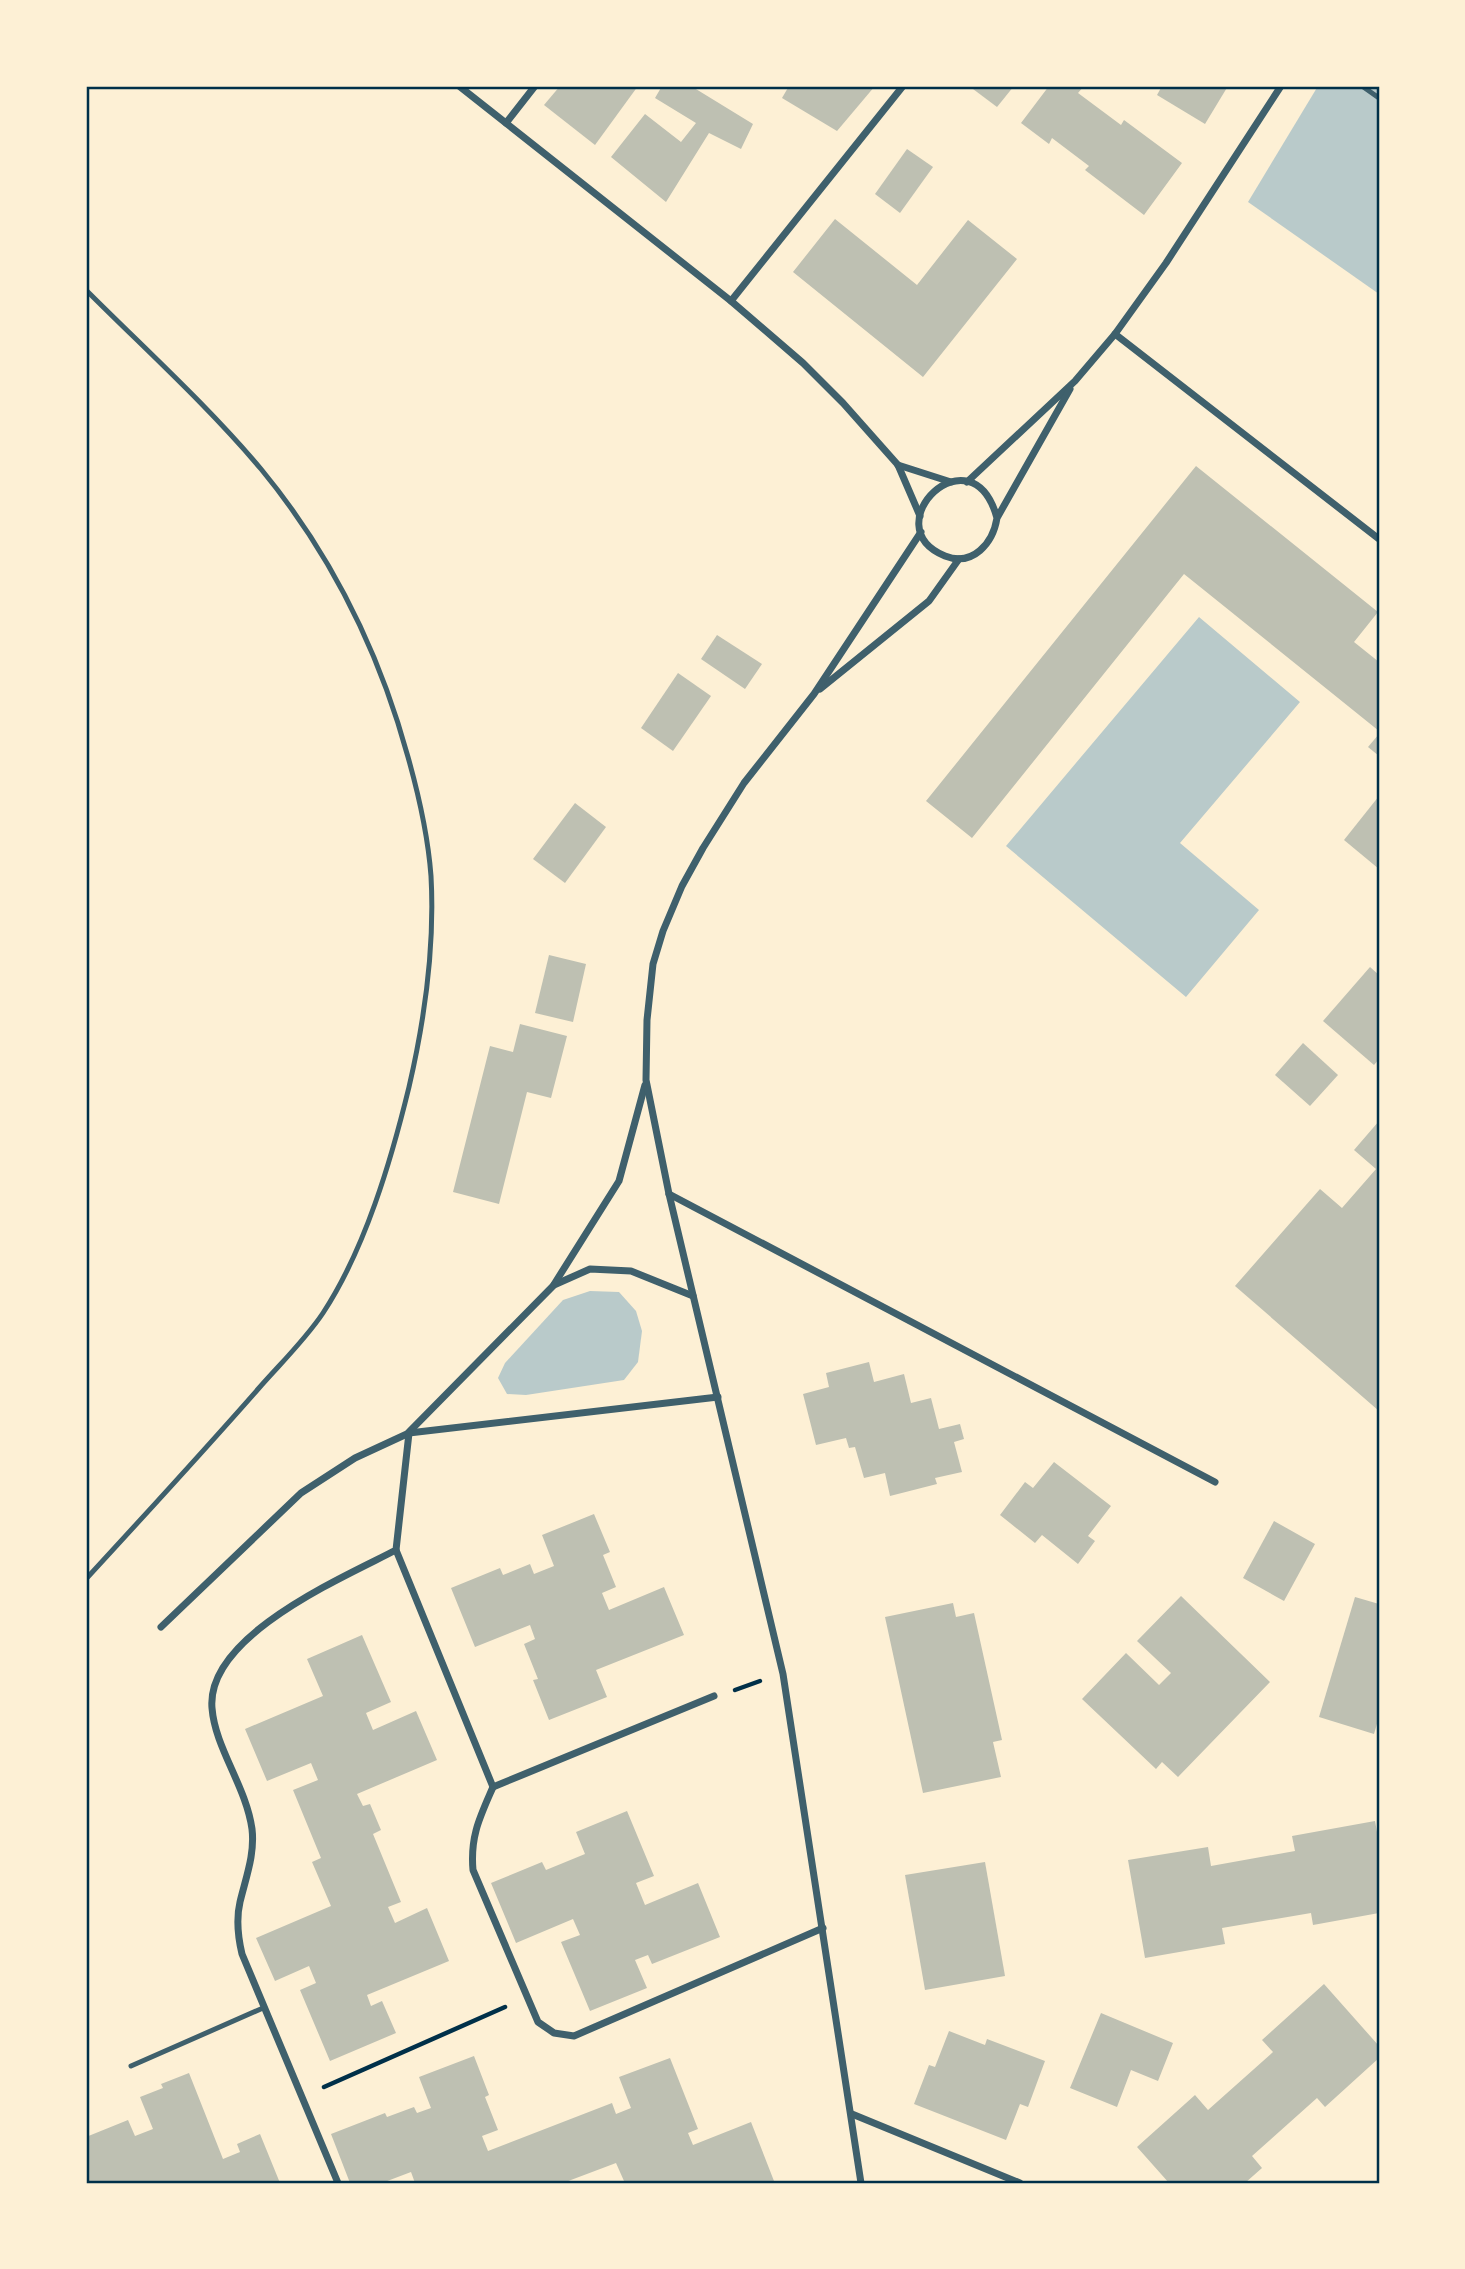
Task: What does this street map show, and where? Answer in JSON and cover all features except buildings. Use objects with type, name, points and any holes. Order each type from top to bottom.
[{"type":"street","points":[[459,86],[731,301],[825,384],[898,465],[927,543],[947,557],[960,559],[975,555],[987,546],[995,533],[997,518],[993,502],[982,489],[967,482],[951,482],[898,465]]},
{"type":"street","points":[[506,123],[535,86]]},
{"type":"street","points":[[731,301],[903,86]]},
{"type":"street","points":[[967,482],[1075,381],[1115,334],[1166,263],[1281,86]]},
{"type":"street","points":[[1115,334],[1379,538]]},
{"type":"street","points":[[997,518],[1075,381]]},
{"type":"street","points":[[919,516],[925,500],[936,488],[951,482]]},
{"type":"street","points":[[861,2183],[783,1674],[669,1194],[646,1080],[647,1020],[653,964],[663,931],[682,886],[725,809],[814,694],[921,532]]},
{"type":"street","points":[[814,694],[929,601],[960,559]]},
{"type":"street","points":[[646,1080],[619,1181],[553,1286],[409,1433],[396,1550],[492,1787],[475,1829],[473,1870],[538,2022],[546,2029],[564,2036],[574,2036],[823,1928]]},
{"type":"street","points":[[669,1194],[1215,1482]]},
{"type":"street","points":[[553,1286],[590,1269],[631,1270],[693,1296]]},
{"type":"street","points":[[161,1627],[301,1493],[355,1458],[409,1433],[718,1397]]},
{"type":"street","points":[[338,2183],[242,1954],[238,1926],[240,1903],[253,1836],[244,1796],[217,1731],[212,1709],[214,1685],[237,1649],[277,1615],[396,1550]]},
{"type":"street","points":[[492,1787],[714,1696]]},
{"type":"street","points":[[852,2114],[1020,2183]]},
{"type":"lane","points":[[1362,86],[1379,98]]},
{"type":"lane","points":[[86,290],[188,391],[253,461],[310,533],[338,580],[366,635],[389,693],[405,744],[429,859],[432,914],[426,998],[404,1107],[369,1216],[338,1287],[321,1317],[205,1450],[86,1579]]},
{"type":"lane","points":[[131,2066],[263,2008]]},
{"type":"path","points":[[714,1696],[783,1674]]},
{"type":"path","points":[[301,2098],[526,1997]]},
{"type":"shaded area","points":[[1318,86],[1379,86],[1379,294],[1248,202]]},
{"type":"shaded area","points":[[1199,617],[1300,702],[1180,843],[1259,910],[1186,997],[1006,846]]},
{"type":"shaded area","points":[[590,1291],[619,1292],[636,1311],[642,1331],[638,1362],[624,1380],[526,1395],[507,1394],[498,1378],[505,1363],[563,1300]]}]
